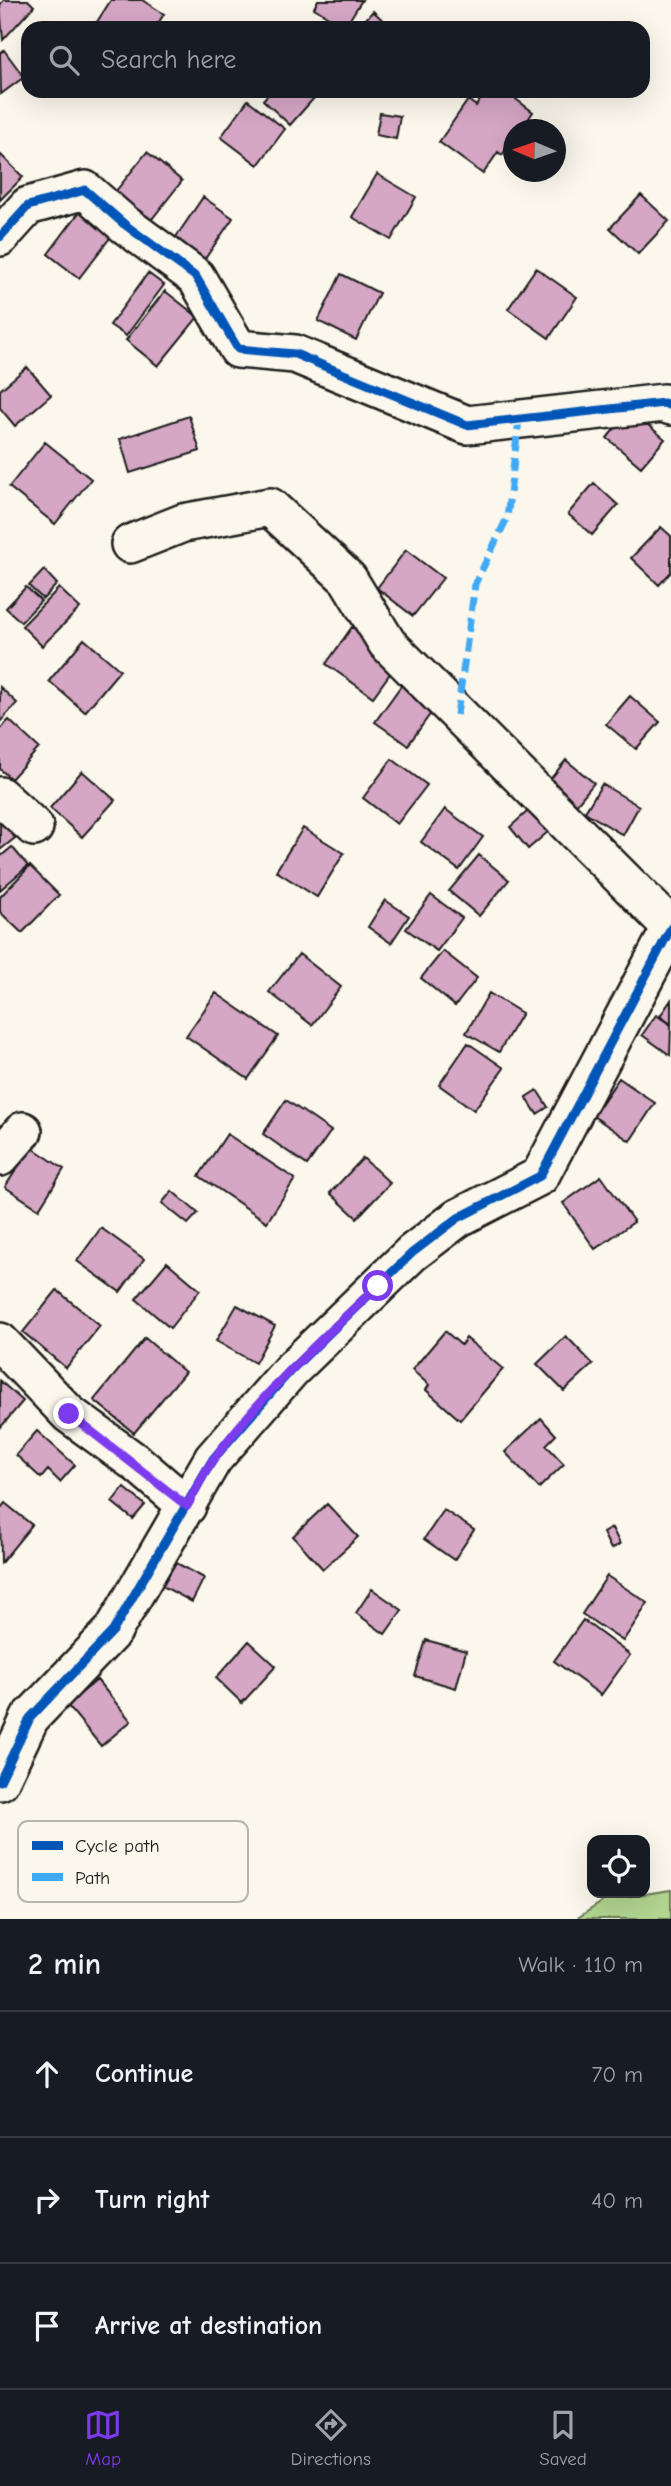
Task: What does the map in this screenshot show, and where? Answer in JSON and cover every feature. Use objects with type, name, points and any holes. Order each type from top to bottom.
[{"type":"street","points":[[0,237],[27,206],[85,190],[124,224],[196,277],[238,349],[295,354],[467,425],[669,403]]},
{"type":"street","points":[[0,1781],[30,1718],[113,1631],[214,1459],[291,1370],[412,1253],[458,1219],[540,1176],[671,928],[387,643],[348,579],[270,507],[183,523],[130,544]]},
{"type":"street","points":[[0,796],[34,827]]},
{"type":"street","points":[[0,1342],[69,1414],[187,1506]]},
{"type":"green space","points":[[671,1890],[671,1919],[576,1919],[605,1900],[650,1898],[650,1893]]},
{"type":"building","points":[[4,0],[28,0],[34,6],[3,40],[0,5]]},
{"type":"building","points":[[111,0],[142,0],[164,14],[160,21],[98,21]]},
{"type":"building","points":[[318,0],[362,0],[349,21],[335,21],[314,8]]},
{"type":"building","points":[[373,11],[384,21],[364,21]]},
{"type":"building","points":[[4,50],[21,73],[21,79],[1,94],[0,53]]},
{"type":"building","points":[[265,98],[314,98],[290,125],[263,100]]},
{"type":"building","points":[[481,98],[514,98],[533,112],[528,119],[503,119],[503,154],[498,152],[483,174],[439,142],[468,100],[476,106]]},
{"type":"building","points":[[248,100],[285,129],[258,165],[221,137]]},
{"type":"building","points":[[380,113],[400,116],[396,139],[376,135]]},
{"type":"building","points":[[147,152],[182,181],[148,224],[112,196]]},
{"type":"building","points":[[0,156],[23,177],[0,200]]},
{"type":"building","points":[[377,174],[416,197],[391,240],[352,217]]},
{"type":"building","points":[[641,195],[669,221],[638,254],[610,228]]},
{"type":"building","points":[[203,197],[233,218],[200,266],[170,246]]},
{"type":"building","points":[[81,210],[113,234],[79,278],[48,254]]},
{"type":"building","points":[[536,268],[577,297],[549,338],[508,309]]},
{"type":"building","points":[[148,273],[164,285],[126,336],[110,325]]},
{"type":"building","points":[[341,274],[379,293],[356,340],[318,321]]},
{"type":"building","points":[[165,291],[198,317],[158,366],[126,340]]},
{"type":"building","points":[[27,367],[51,395],[15,426],[0,408],[0,390]]},
{"type":"building","points":[[630,410],[665,439],[641,467],[607,438]]},
{"type":"building","points":[[189,416],[200,451],[130,473],[120,439]]},
{"type":"building","points":[[45,442],[91,479],[55,524],[9,487]]},
{"type":"building","points":[[594,483],[618,505],[592,535],[568,514]]},
{"type":"building","points":[[661,527],[671,536],[671,572],[659,585],[631,558]]},
{"type":"building","points":[[406,550],[443,578],[413,616],[377,588]]},
{"type":"building","points":[[44,570],[57,584],[43,599],[29,586]]},
{"type":"building","points":[[26,587],[41,601],[21,622],[6,608]]},
{"type":"building","points":[[59,588],[80,608],[42,646],[22,626]]},
{"type":"building","points":[[352,627],[399,661],[373,697],[326,664]]},
{"type":"building","points":[[84,639],[120,670],[85,712],[49,681]]},
{"type":"building","points":[[403,683],[436,706],[408,745],[375,722]]},
{"type":"building","points":[[0,687],[17,703],[0,722]]},
{"type":"building","points":[[630,696],[660,722],[636,749],[606,724]]},
{"type":"building","points":[[9,720],[39,748],[11,779],[0,769],[0,729]]},
{"type":"building","points":[[392,759],[427,785],[397,824],[363,798]]},
{"type":"building","points":[[566,760],[594,783],[571,811],[543,788]]},
{"type":"building","points":[[82,771],[115,800],[82,837],[50,808]]},
{"type":"building","points":[[602,784],[639,806],[623,835],[585,812]]},
{"type":"building","points":[[537,803],[556,825],[528,849],[510,827]]},
{"type":"building","points":[[445,809],[483,837],[459,870],[421,842]]},
{"type":"building","points":[[0,819],[15,838],[0,850]]},
{"type":"building","points":[[303,828],[344,853],[317,897],[276,871]]},
{"type":"building","points":[[12,847],[28,866],[0,890],[0,857]]},
{"type":"building","points":[[479,855],[509,880],[479,916],[449,891]]},
{"type":"building","points":[[30,866],[59,895],[22,933],[0,912],[0,897]]},
{"type":"building","points":[[431,895],[462,918],[437,951],[406,929]]},
{"type":"building","points":[[385,900],[409,916],[391,943],[368,927]]},
{"type":"building","points":[[443,951],[477,978],[455,1006],[421,978]]},
{"type":"building","points":[[299,954],[341,987],[312,1025],[269,992]]},
{"type":"building","points":[[216,993],[278,1036],[248,1079],[186,1036]]},
{"type":"building","points":[[489,993],[522,1013],[499,1052],[466,1033]]},
{"type":"building","points":[[671,1000],[671,1024],[660,1016]]},
{"type":"building","points":[[656,1015],[671,1025],[670,1055],[642,1035]]},
{"type":"building","points":[[468,1043],[504,1068],[474,1110],[439,1085]]},
{"type":"building","points":[[619,1078],[655,1103],[630,1141],[593,1116]]},
{"type":"building","points":[[537,1090],[548,1107],[537,1114],[526,1097]]},
{"type":"building","points":[[286,1100],[331,1131],[307,1165],[263,1134]]},
{"type":"building","points":[[227,1134],[295,1179],[267,1222],[199,1176]]},
{"type":"building","points":[[31,1147],[64,1169],[39,1209],[5,1187]]},
{"type":"building","points":[[363,1158],[390,1183],[357,1218],[330,1193]]},
{"type":"building","points":[[601,1176],[634,1222],[595,1249],[563,1203]]},
{"type":"building","points":[[172,1191],[198,1213],[188,1224],[162,1203]]},
{"type":"building","points":[[101,1228],[144,1259],[120,1292],[77,1261]]},
{"type":"building","points":[[167,1262],[200,1290],[170,1328],[136,1299]]},
{"type":"building","points":[[57,1290],[100,1326],[66,1368],[23,1332]]},
{"type":"building","points":[[237,1305],[275,1326],[255,1363],[216,1341]]},
{"type":"building","points":[[445,1331],[461,1345],[466,1338],[503,1369],[460,1420],[426,1390],[429,1385],[412,1370]]},
{"type":"building","points":[[566,1336],[593,1364],[564,1391],[537,1364]]},
{"type":"building","points":[[145,1338],[185,1372],[134,1433],[94,1400]]},
{"type":"building","points":[[0,1381],[23,1401],[0,1428]]},
{"type":"building","points":[[541,1418],[556,1435],[546,1445],[564,1464],[539,1488],[505,1452]]},
{"type":"building","points":[[37,1431],[75,1465],[60,1482],[48,1470],[41,1478],[16,1455]]},
{"type":"building","points":[[124,1487],[145,1505],[133,1519],[112,1502]]},
{"type":"building","points":[[5,1503],[32,1525],[1,1563],[0,1509]]},
{"type":"building","points":[[327,1504],[358,1537],[323,1569],[293,1536]]},
{"type":"building","points":[[444,1510],[474,1530],[454,1560],[424,1539]]},
{"type":"building","points":[[612,1528],[620,1544],[611,1549],[603,1533]]},
{"type":"building","points":[[171,1560],[204,1578],[192,1602],[159,1584]]},
{"type":"building","points":[[607,1576],[648,1603],[623,1641],[582,1614]]},
{"type":"building","points":[[372,1589],[402,1610],[385,1634],[356,1613]]},
{"type":"building","points":[[583,1620],[630,1655],[601,1695],[554,1661]]},
{"type":"building","points":[[426,1640],[466,1651],[456,1688],[415,1676]]},
{"type":"building","points":[[249,1641],[276,1666],[242,1703],[216,1678]]},
{"type":"building","points":[[97,1680],[131,1721],[101,1746],[67,1705]]},
{"type":"marked path","points":[[457,715],[475,584],[507,518],[519,420]]},
{"type":"cycle path","points":[[0,237],[28,206],[85,190],[124,224],[196,277],[238,349],[295,354],[467,425],[664,403],[671,406]]},
{"type":"cycle path","points":[[0,1781],[30,1718],[113,1631],[213,1459],[291,1370],[412,1253],[458,1218],[540,1176],[671,928]]},
{"type":"route","points":[[69,1414],[139,1465],[187,1506],[214,1459],[260,1405],[291,1370],[378,1286]]}]
